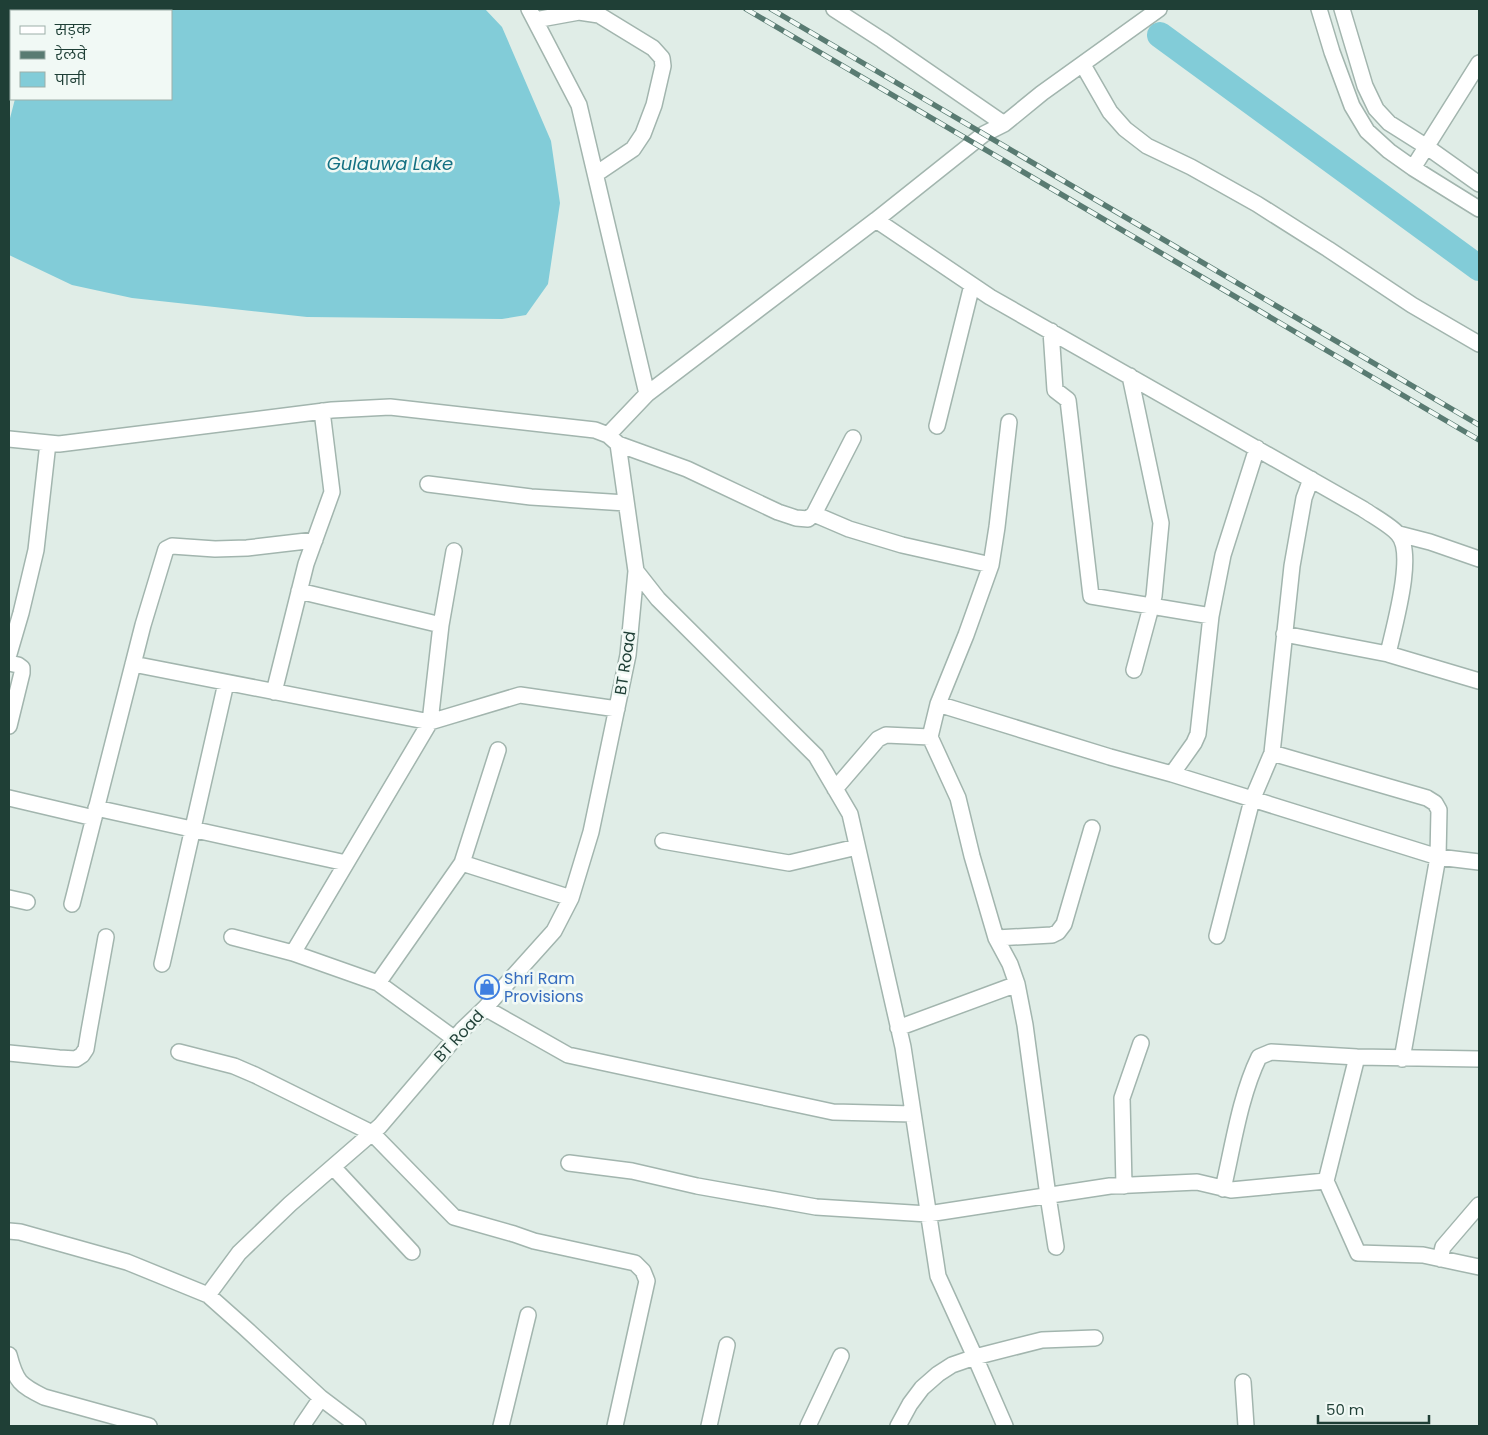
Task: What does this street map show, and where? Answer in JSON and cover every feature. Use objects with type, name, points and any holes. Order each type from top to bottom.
[{"type":"street","points":[[834,9],[1004,124]]},
{"type":"street","points":[[613,440],[647,394],[876,220],[984,134],[1004,124],[1042,93],[1159,9]]},
{"type":"street","points":[[1319,9],[1352,106],[1367,131],[1389,151],[1413,168],[1479,209]]},
{"type":"street","points":[[1342,9],[1365,86],[1376,109],[1389,123],[1479,184]]},
{"type":"street","points":[[596,174],[633,149],[643,134],[656,98],[663,66],[662,58],[653,48],[599,14],[579,12],[532,14],[580,105],[647,394]]},
{"type":"street","points":[[1413,168],[1479,63]]},
{"type":"street","points":[[1083,65],[1110,112],[1125,129],[1148,146],[1191,167],[1257,204],[1412,305],[1479,344]]},
{"type":"street","points":[[876,220],[990,297],[1363,509],[1399,534],[1430,542],[1479,559]]},
{"type":"street","points":[[937,426],[972,285]]},
{"type":"street","points":[[1051,331],[1055,390],[1068,400],[1091,596],[1211,616]]},
{"type":"street","points":[[1130,376],[1161,523],[1154,596],[1134,670]]},
{"type":"street","points":[[9,439],[59,444],[322,411],[390,407],[595,430],[613,440],[687,469],[778,512],[796,518],[808,519],[814,514],[853,438]]},
{"type":"street","points":[[274,692],[306,564],[332,492],[322,411]]},
{"type":"street","points":[[1009,422],[991,565],[966,635],[938,704],[930,737],[958,798],[972,856],[996,938],[1010,964],[1017,984],[1026,1025],[1056,1247]]},
{"type":"street","name":"BT Road","points":[[208,1295],[239,1253],[290,1204],[380,1126],[455,1038],[486,1008],[554,931],[570,898],[591,832],[617,710],[628,655],[636,571],[626,503],[613,440]]},
{"type":"street","points":[[9,654],[36,550],[48,443]]},
{"type":"street","points":[[1172,774],[1194,743],[1198,734],[1211,616],[1223,555],[1257,448]]},
{"type":"street","points":[[1217,936],[1252,800],[1272,753],[1292,566],[1304,498],[1311,479]]},
{"type":"street","points":[[428,484],[531,497],[626,503]]},
{"type":"street","points":[[814,514],[850,529],[902,545],[991,565]]},
{"type":"street","points":[[1388,654],[1402,589],[1404,551],[1399,534]]},
{"type":"street","points":[[72,904],[133,664],[164,554],[168,547],[247,548],[315,540]]},
{"type":"street","points":[[293,953],[430,722],[441,625],[454,551]]},
{"type":"street","points":[[636,571],[658,599],[816,756],[850,814],[903,1047],[938,1276],[1005,1426]]},
{"type":"street","points":[[299,590],[441,625]]},
{"type":"street","points":[[1284,634],[1388,654],[1479,681]]},
{"type":"street","points":[[9,663],[22,668],[9,726]]},
{"type":"street","points":[[133,664],[430,722],[520,695],[617,710]]},
{"type":"street","points":[[162,964],[226,683]]},
{"type":"street","points":[[938,704],[1172,774],[1438,857],[1479,862]]},
{"type":"street","points":[[835,789],[878,739],[886,735],[930,737]]},
{"type":"street","points":[[378,983],[462,863],[498,750]]},
{"type":"street","points":[[1272,753],[1427,798],[1435,803],[1439,810],[1438,857],[1402,1059]]},
{"type":"street","points":[[9,798],[194,830],[346,863]]},
{"type":"street","points":[[996,938],[1052,935],[1058,932],[1064,924],[1092,828]]},
{"type":"street","points":[[663,841],[789,863],[857,847]]},
{"type":"street","points":[[462,863],[570,898]]},
{"type":"street","points":[[9,898],[27,902]]},
{"type":"street","points":[[9,1052],[59,1058],[76,1058],[82,1055],[86,1049],[90,1031],[106,937]]},
{"type":"street","points":[[232,937],[293,953],[378,983],[455,1038]]},
{"type":"street","points":[[898,1028],[1017,984]]},
{"type":"street","points":[[486,1008],[568,1055],[833,1112],[913,1114]]},
{"type":"street","points":[[1124,1186],[1122,1098],[1141,1043]]},
{"type":"street","points":[[179,1052],[241,1069],[372,1134],[454,1217],[534,1241],[635,1263],[643,1271],[647,1281],[615,1426]]},
{"type":"street","points":[[1223,1189],[1240,1114],[1255,1066],[1260,1057],[1271,1052],[1402,1059],[1479,1059]]},
{"type":"street","points":[[1357,1057],[1326,1181],[1358,1253],[1423,1255],[1479,1267]]},
{"type":"street","points":[[569,1163],[632,1171],[696,1186],[816,1207],[928,1214],[1110,1186],[1197,1182],[1231,1190],[1326,1181]]},
{"type":"street","points":[[333,1167],[412,1252]]},
{"type":"street","points":[[1440,1259],[1443,1247],[1479,1206]]},
{"type":"street","points":[[9,1231],[20,1232],[127,1262],[208,1295],[321,1398],[358,1426]]},
{"type":"street","points":[[501,1426],[528,1315]]},
{"type":"street","points":[[898,1426],[910,1404],[922,1388],[952,1365],[975,1357],[1042,1340],[1095,1338]]},
{"type":"street","points":[[709,1426],[727,1345]]},
{"type":"street","points":[[9,1355],[11,1377],[29,1390],[44,1397],[149,1426]]},
{"type":"street","points":[[808,1426],[841,1356]]},
{"type":"street","points":[[1243,1382],[1246,1426]]},
{"type":"street","points":[[302,1426],[321,1398]]},
{"type":"water","name":"Gulauwa Lake","points":[[485,9],[502,27],[551,141],[560,203],[548,284],[526,315],[502,319],[307,317],[132,298],[72,285],[9,255],[9,122],[15,100],[172,100],[172,10],[41,10]]},
{"type":"waterway","points":[[1160,35],[1479,268]]},
{"type":"railway","points":[[746,9],[1479,440]]},
{"type":"railway","points":[[771,9],[1479,425]]},
{"type":"place","name":"Shri Ram Provisions","points":[[487,987]]}]
